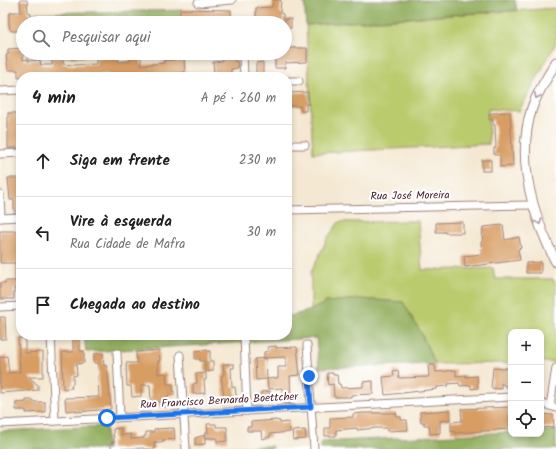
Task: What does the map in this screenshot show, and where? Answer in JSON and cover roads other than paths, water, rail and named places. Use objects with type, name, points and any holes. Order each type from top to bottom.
[{"type":"main road","points":[[556,62],[532,107],[526,130],[525,150],[533,205],[547,244],[556,262]]},
{"type":"street","points":[[198,3],[232,0]]},
{"type":"street","points":[[243,60],[244,72]]},
{"type":"street","points":[[292,81],[299,81]]},
{"type":"street","points":[[0,91],[16,90]]},
{"type":"street","points":[[292,145],[305,145]]},
{"type":"street","points":[[0,154],[16,153]]},
{"type":"street","points":[[0,194],[0,218],[16,217]]},
{"type":"street","name":"Rua José Moreira","points":[[292,210],[533,205]]},
{"type":"street","points":[[0,307],[16,306]]},
{"type":"street","points":[[51,340],[55,421]]},
{"type":"street","points":[[244,340],[247,411]]},
{"type":"street","points":[[307,346],[314,449]]},
{"type":"street","points":[[117,352],[120,418]]},
{"type":"street","points":[[180,355],[186,449]]},
{"type":"street","points":[[553,407],[556,368]]},
{"type":"street","name":"Rua Francisco Bernardo Boettcher","points":[[0,424],[508,397]]}]
